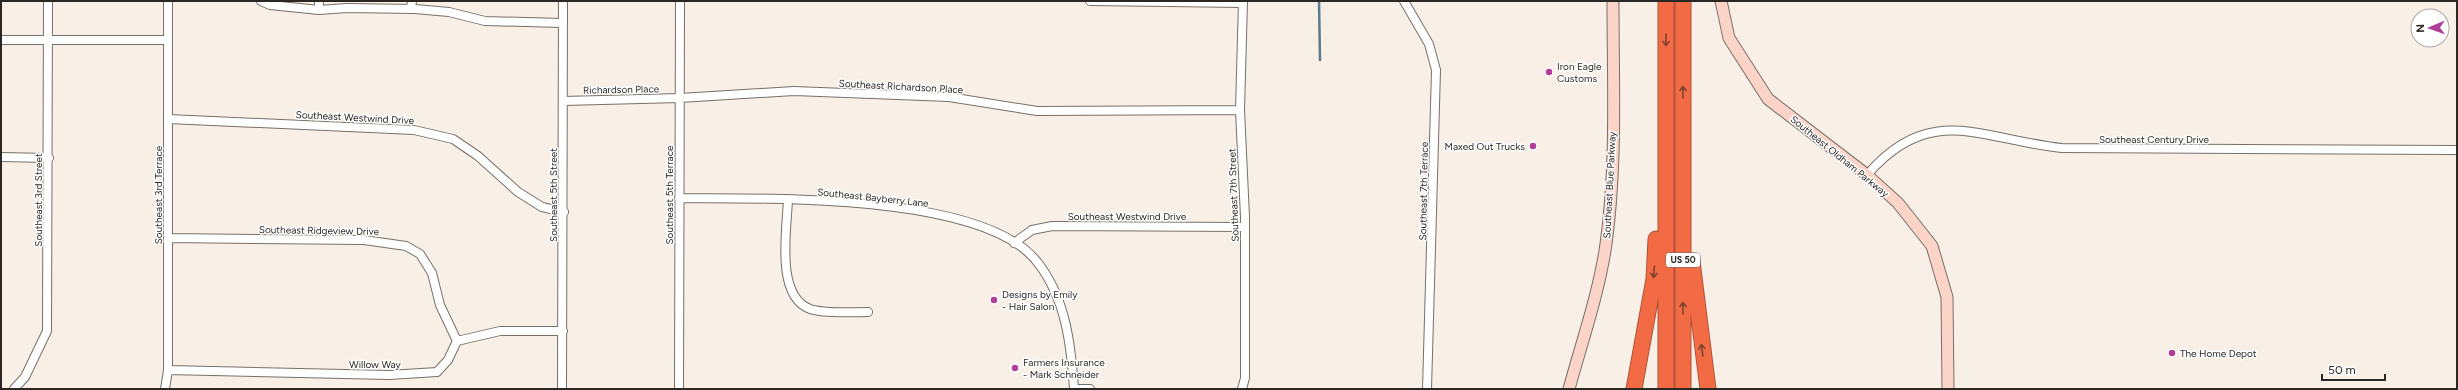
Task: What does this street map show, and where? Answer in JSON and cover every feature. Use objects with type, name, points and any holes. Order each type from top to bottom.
[{"type":"highway","name":"US 50","points":[[1666,1],[1666,389]]},
{"type":"highway","name":"US 50","points":[[1683,1],[1683,389]]},
{"type":"highway","points":[[1682,131],[1689,147],[1693,279],[1708,389]]},
{"type":"highway","points":[[1634,389],[1654,279],[1660,178],[1666,165]]},
{"type":"street","name":"Southeast 3rd Street","points":[[14,389],[25,377],[47,331],[49,158],[48,1]]},
{"type":"street","name":"Southeast 3rd Terrace","points":[[165,389],[168,370],[168,1]]},
{"type":"street","points":[[261,1],[270,5],[319,10],[411,5],[485,21],[562,23]]},
{"type":"street","points":[[319,1],[319,10]]},
{"type":"street","name":"Southeast 5th Street","points":[[562,389],[564,212],[563,1]]},
{"type":"street","name":"Southeast 5th Terrace","points":[[679,389],[680,1]]},
{"type":"street","points":[[1090,1],[1243,2]]},
{"type":"street","name":"Southeast 7th Terrace","points":[[1404,1],[1429,44],[1436,70],[1427,389]]},
{"type":"street","name":"Southeast Blue Parkway","points":[[1569,389],[1596,291],[1606,244],[1612,168],[1613,1]]},
{"type":"street","name":"Southeast Oldham Parkway","points":[[1721,1],[1729,38],[1768,98],[1867,175],[1898,203],[1932,246],[1947,298],[1948,389]]},
{"type":"street","name":"Southeast 7th Street","points":[[1242,389],[1245,378],[1245,227],[1240,110],[1243,2]]},
{"type":"street","points":[[1,40],[48,42],[168,40]]},
{"type":"street","name":"Southeast Richardson Place","points":[[680,98],[794,91],[949,97],[1037,111],[1240,110]]},
{"type":"street","name":"Richardson Place","points":[[564,101],[680,98]]},
{"type":"street","name":"Southeast Westwind Drive","points":[[168,119],[414,130],[453,139],[478,156],[518,192],[542,207],[564,212]]},
{"type":"street","name":"Southeast Century Drive","points":[[1867,175],[1898,146],[1928,134],[1954,130],[1977,131],[2042,146],[2062,148],[2457,150]]},
{"type":"street","points":[[1,157],[49,158]]},
{"type":"street","name":"Southeast Bayberry Lane","points":[[679,198],[788,199],[904,208],[962,219],[1014,243],[1027,251],[1038,262],[1057,294],[1066,325],[1074,389]]},
{"type":"street","points":[[788,199],[787,278],[795,297],[802,305],[812,310],[868,312]]},
{"type":"street","name":"Southeast Westwind Drive","points":[[1014,243],[1032,230],[1052,226],[1245,227]]},
{"type":"street","name":"Southeast Ridgeview Drive","points":[[168,238],[364,240],[406,246],[420,254],[432,273],[440,305],[457,341]]},
{"type":"street","points":[[457,341],[500,331],[563,331]]},
{"type":"street","name":"Willow Way","points":[[168,370],[389,375],[431,373],[437,372],[448,360],[457,341]]},
{"type":"street","points":[[1074,389],[1090,389]]},
{"type":"waterway","points":[[1319,1],[1320,60]]},
{"type":"place","name":"Iron Eagle Customs","points":[[1549,72]]},
{"type":"place","name":"Maxed Out Trucks","points":[[1533,146]]},
{"type":"place","name":"Designs by Emily - Hair Salon","points":[[994,300]]},
{"type":"place","name":"The Home Depot","points":[[2172,353]]},
{"type":"place","name":"Farmers Insurance - Mark Schneider","points":[[1015,368]]}]
